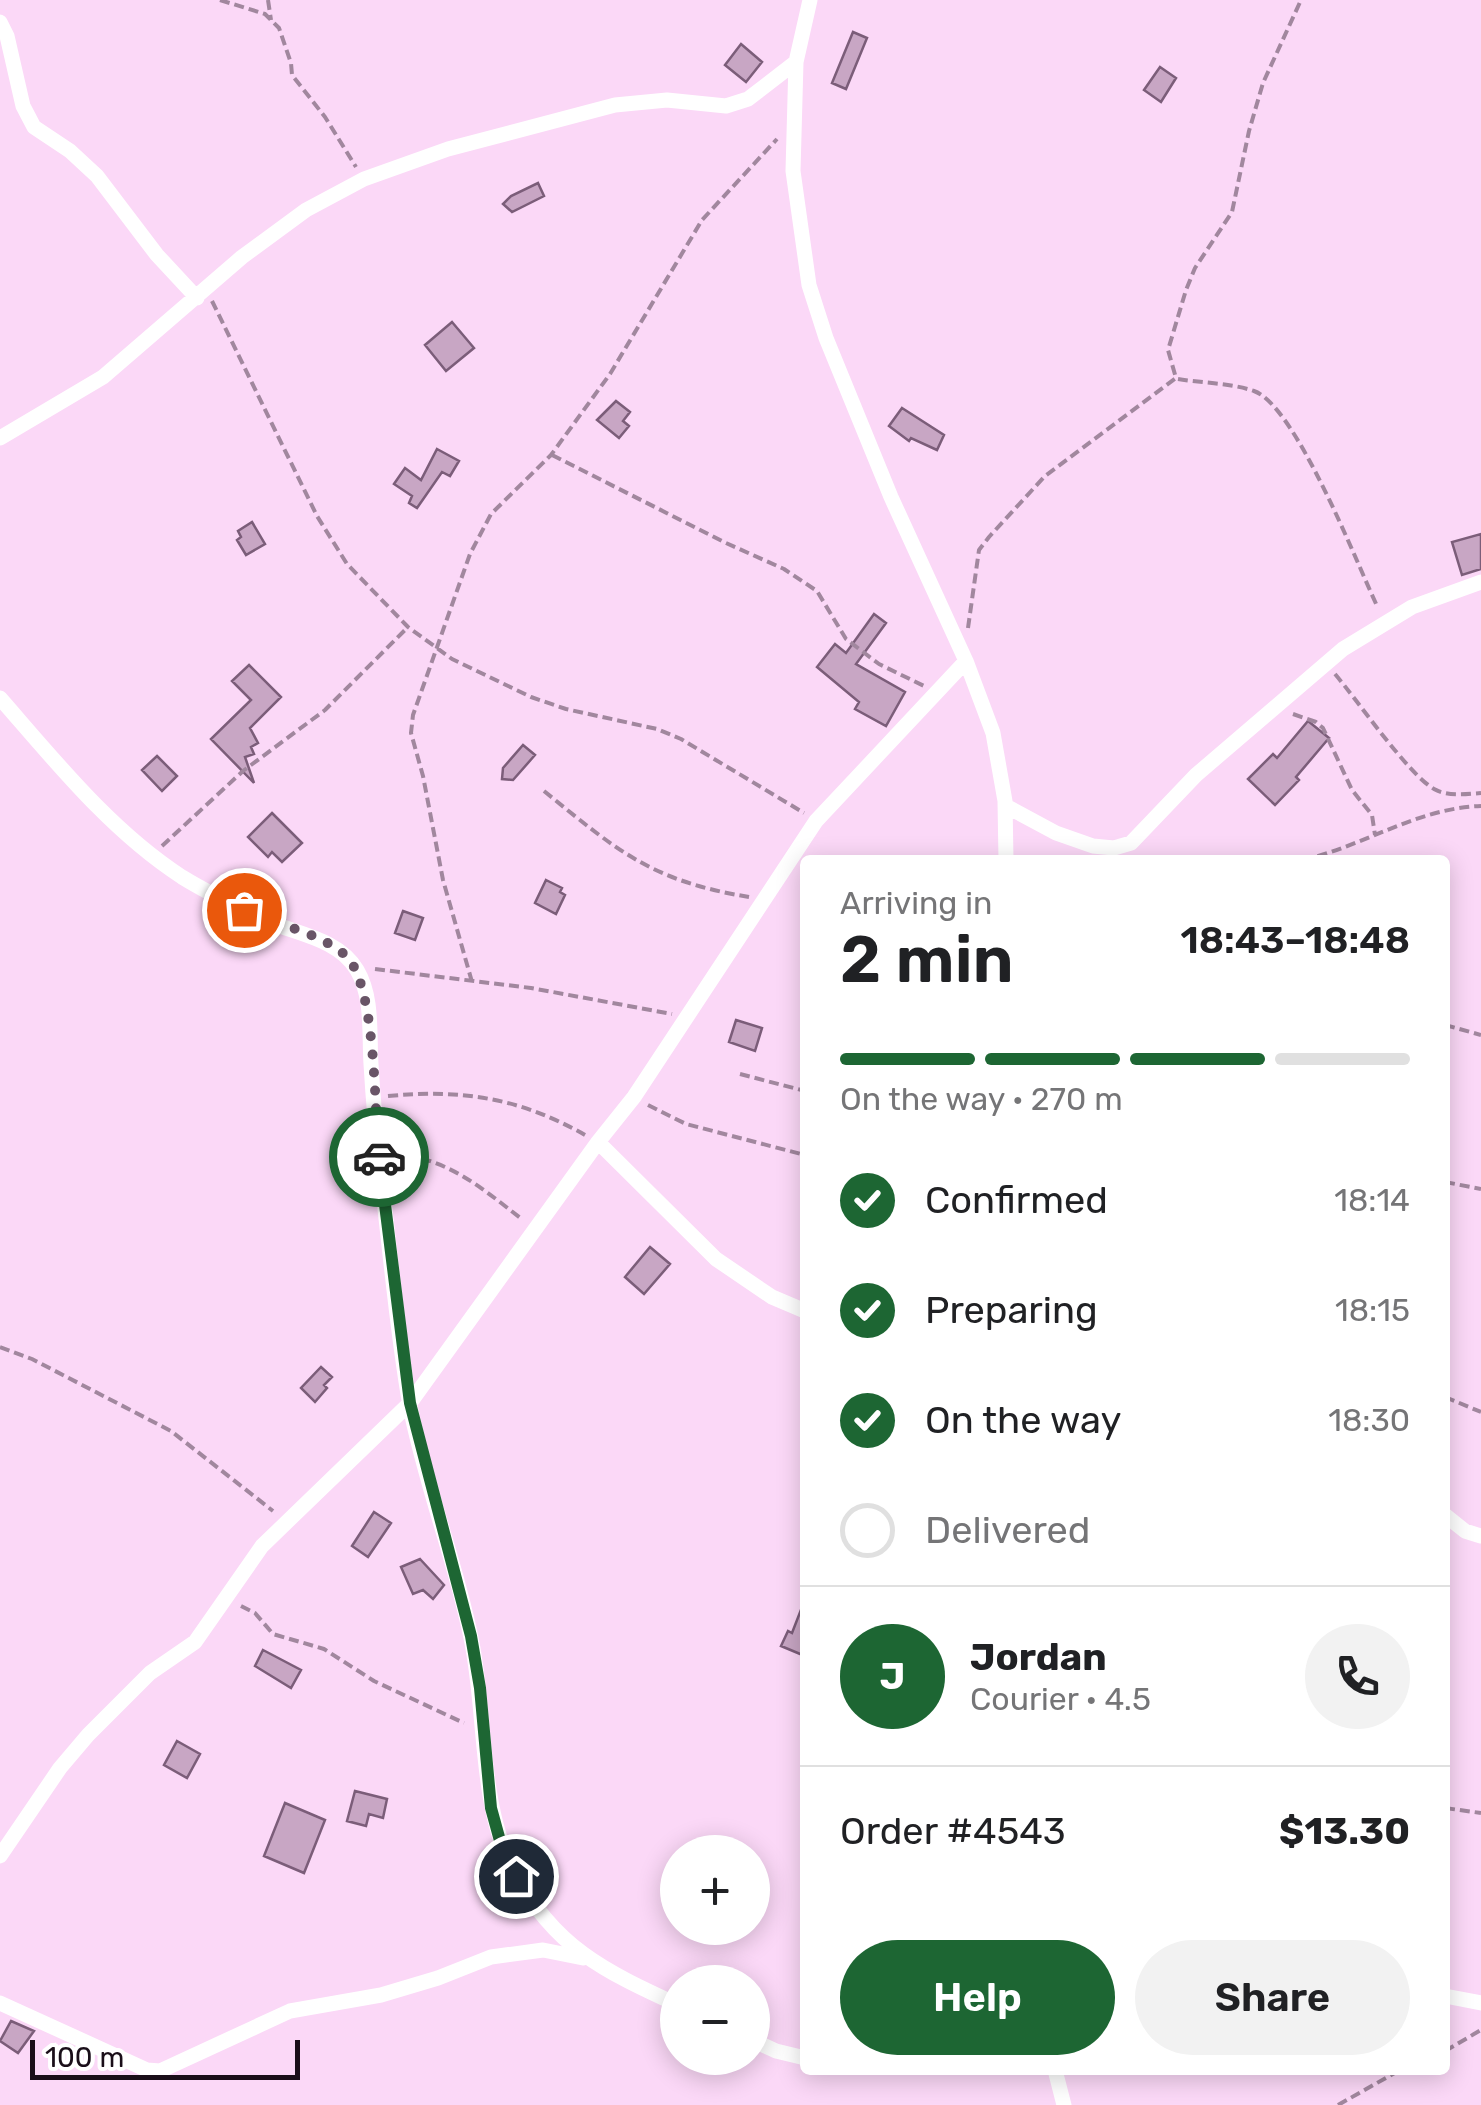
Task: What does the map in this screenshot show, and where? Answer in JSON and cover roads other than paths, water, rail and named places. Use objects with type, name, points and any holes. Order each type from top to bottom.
[{"type":"street","points":[[810,0],[796,62],[793,171],[809,285],[826,338],[963,655],[992,733],[1006,806],[1006,855]]},
{"type":"street","points":[[0,22],[7,36],[23,106],[34,127],[70,151],[96,176],[157,255],[202,294]]},
{"type":"street","points":[[0,438],[103,377],[280,228],[364,179],[422,156],[615,105],[666,100],[726,106],[748,99],[796,62]]},
{"type":"street","points":[[1006,806],[1056,833],[1094,846],[1114,848],[1131,843],[1196,774],[1276,710],[1325,663],[1412,607],[1481,582]]},
{"type":"street","points":[[0,1856],[60,1768],[88,1735],[150,1674],[194,1642],[262,1546],[410,1403],[534,1229],[634,1098],[816,821],[937,692],[963,655]]},
{"type":"street","points":[[0,698],[81,788],[152,855],[244,910],[321,941],[344,954],[355,967],[368,1007],[378,1152],[410,1403],[471,1636],[491,1808],[502,1848],[555,1933],[585,1958],[660,1996]]},
{"type":"street","points":[[598,1142],[716,1259],[772,1297],[800,1309]]},
{"type":"street","points":[[1450,1519],[1481,1536]]},
{"type":"street","points":[[0,2003],[147,2070],[160,2071],[290,2012],[381,1995],[491,1957],[543,1950],[585,1958]]},
{"type":"street","points":[[1450,1997],[1481,2003]]},
{"type":"street","points":[[770,2048],[800,2057]]},
{"type":"street","points":[[1056,2075],[1064,2105]]}]
